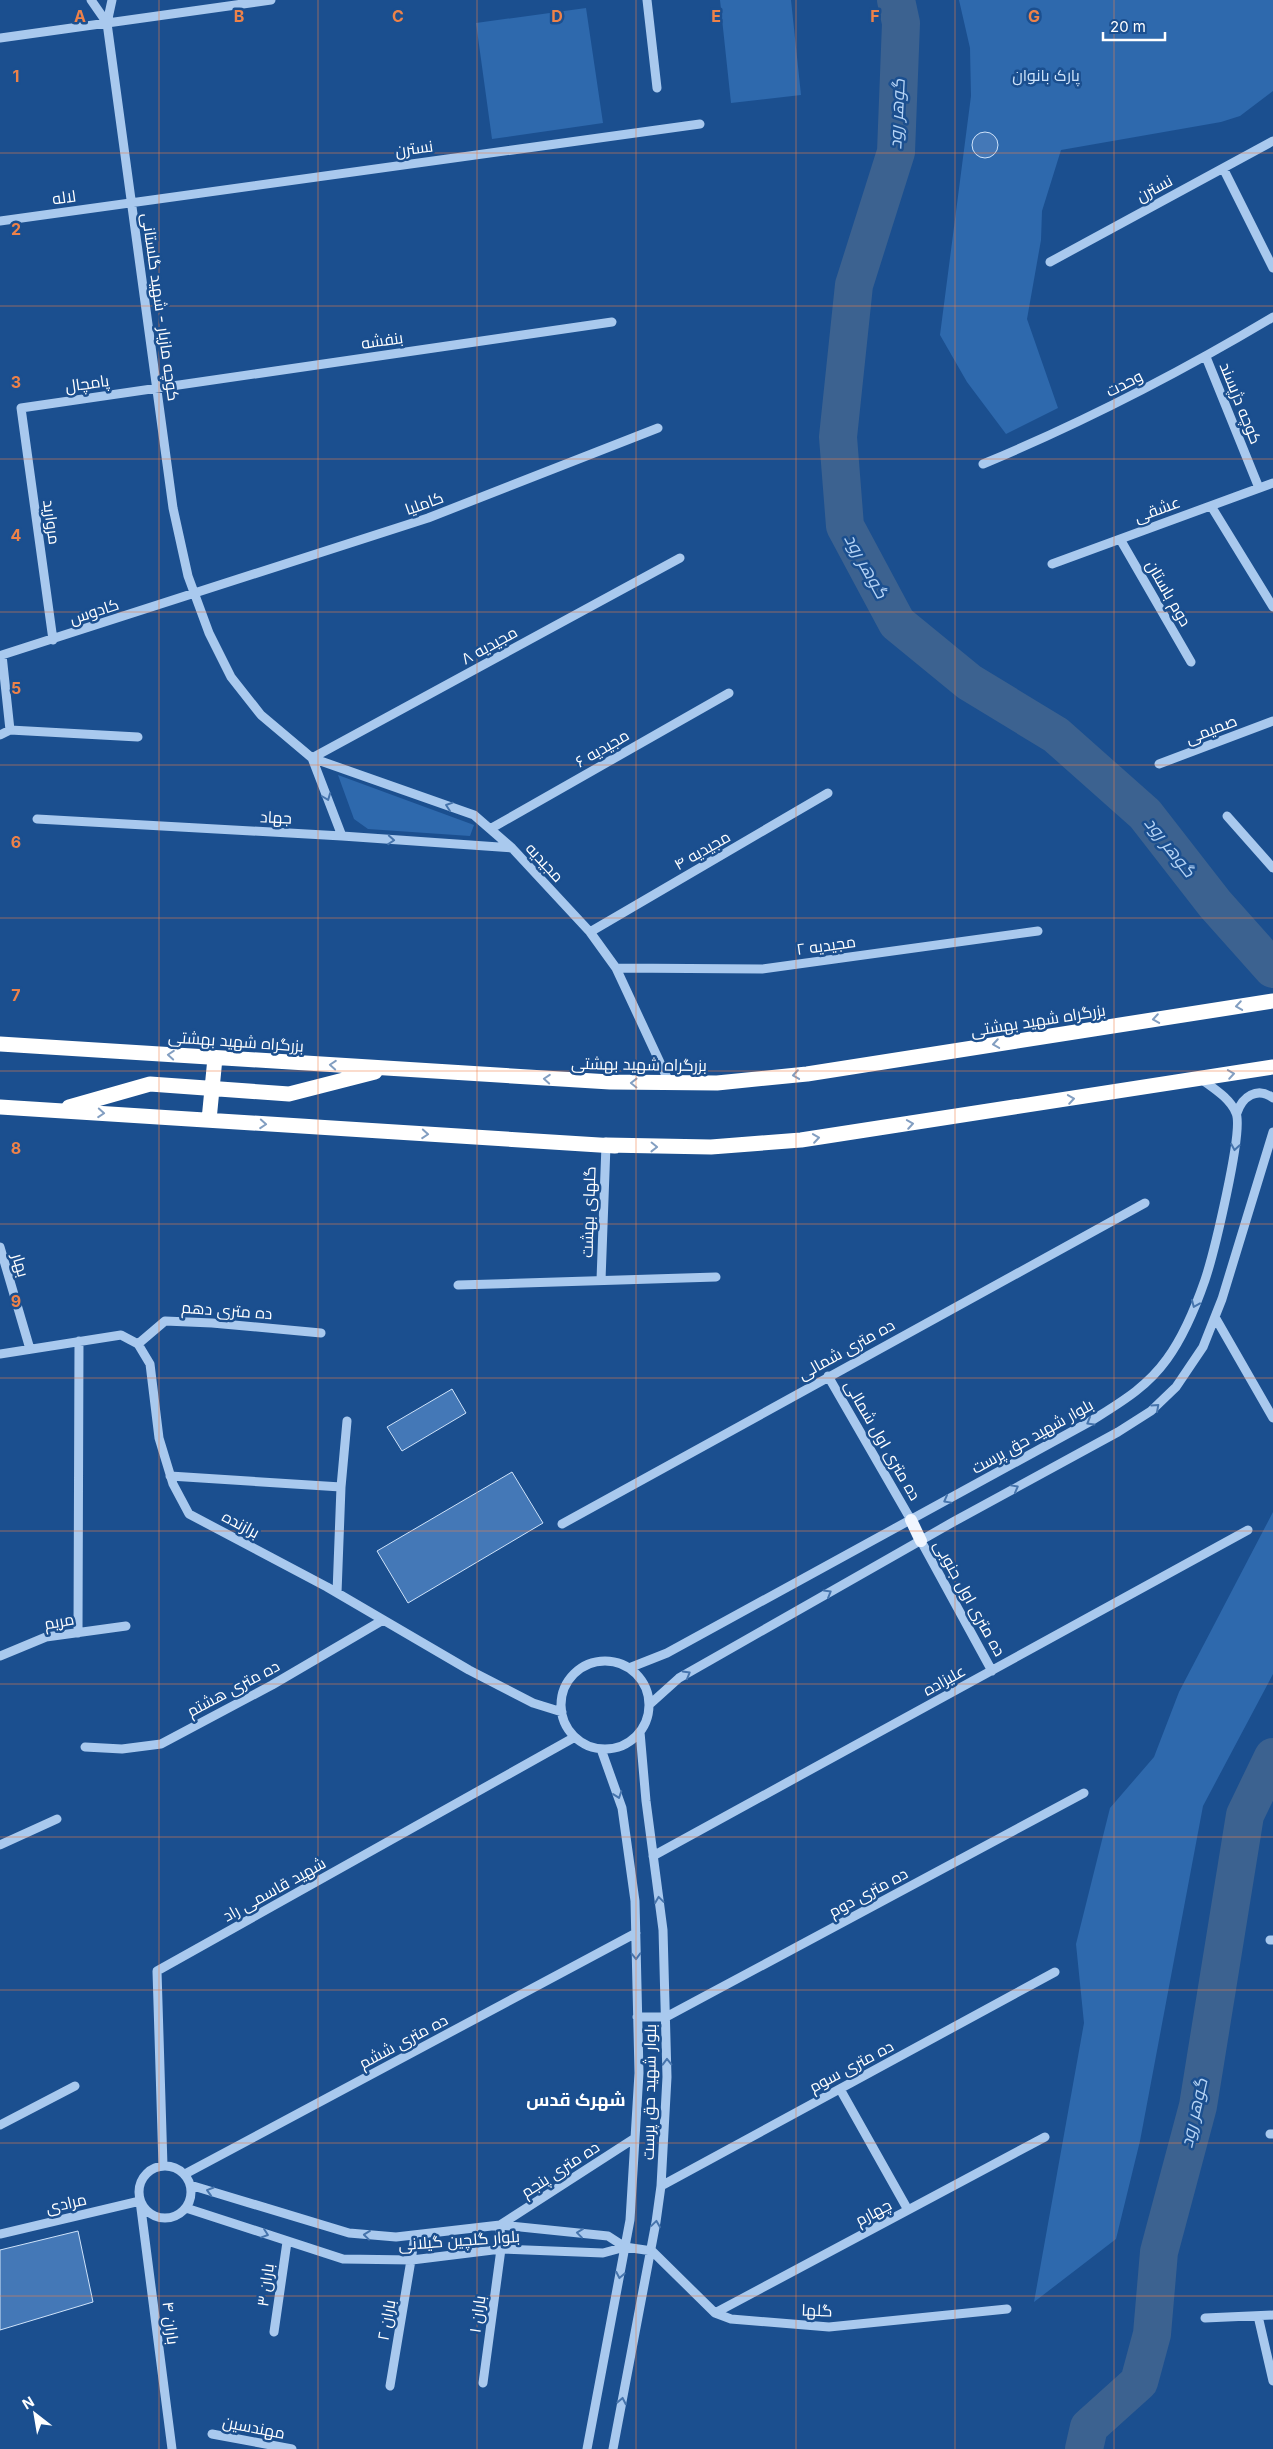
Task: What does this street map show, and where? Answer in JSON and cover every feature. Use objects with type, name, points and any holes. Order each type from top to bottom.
[{"type":"highway","name":"بزرگراه شهید بهشتی","points":[[0,1044],[670,1084],[735,1082],[789,1076],[1273,1001]]},
{"type":"highway","points":[[209,1120],[216,1058]]},
{"type":"highway","points":[[58,1110],[150,1084],[293,1094],[386,1068]]},
{"type":"highway","points":[[606,1145],[711,1147],[783,1142],[1268,1068]]},
{"type":"highway","points":[[0,1107],[626,1146]]},
{"type":"main road","points":[[911,1520],[921,1541]]},
{"type":"street","points":[[91,0],[107,23]]},
{"type":"street","points":[[107,23],[112,0]]},
{"type":"street","points":[[0,38],[271,0]]},
{"type":"street","points":[[647,0],[658,88]]},
{"type":"street","name":"کوچه مازیار - شهید گلستانی","points":[[107,23],[173,508],[188,576],[209,633],[231,677],[261,715],[312,758]]},
{"type":"street","name":"نسترن","points":[[132,203],[700,124]]},
{"type":"street","name":"نسترن","points":[[1050,262],[1273,141]]},
{"type":"street","points":[[1223,168],[1273,268]]},
{"type":"street","name":"لاله","points":[[0,221],[132,203]]},
{"type":"street","name":"وحدت","points":[[983,464],[1059,432],[1206,357],[1273,317]]},
{"type":"street","name":"بنفشه","points":[[157,388],[612,322]]},
{"type":"street","name":"کوچه دژپسند","points":[[1206,357],[1259,488]]},
{"type":"street","name":"پامچال","points":[[21,408],[157,388]]},
{"type":"street","name":"مروارید","points":[[21,408],[53,640]]},
{"type":"street","name":"کاملیا","points":[[195,594],[428,518],[658,428]]},
{"type":"street","name":"عشقی","points":[[1052,564],[1273,482]]},
{"type":"street","points":[[1211,506],[1273,607]]},
{"type":"street","name":"دوم باستان","points":[[1120,539],[1191,662]]},
{"type":"street","name":"مجیدیه ۸","points":[[312,758],[680,558]]},
{"type":"street","name":"کادوس","points":[[10,730],[2,655],[195,594]]},
{"type":"street","name":"مجیدیه ۶","points":[[490,829],[729,693]]},
{"type":"street","name":"صمیمی","points":[[1159,764],[1273,721]]},
{"type":"street","points":[[0,735],[10,730],[138,737]]},
{"type":"street","points":[[312,758],[342,836]]},
{"type":"street","name":"مجیدیه","points":[[312,758],[474,815],[512,848],[590,932],[616,968],[670,1084]]},
{"type":"street","name":"مجیدیه ۴","points":[[590,932],[828,793]]},
{"type":"street","points":[[1227,816],[1273,868]]},
{"type":"street","name":"جهاد","points":[[37,819],[342,836],[512,848]]},
{"type":"street","name":"مجیدیه ۲","points":[[616,968],[762,969],[1038,932]]},
{"type":"street","points":[[1201,1079],[1222,1095],[1237,1113]]},
{"type":"street","points":[[1237,1113],[1240,1103],[1249,1095],[1260,1092],[1273,1098]]},
{"type":"street","name":"بلوار شهید حق پرست","points":[[629,1668],[667,1653],[1092,1421],[1141,1389],[1168,1358],[1187,1323],[1205,1280],[1224,1204],[1236,1142],[1237,1113]]},
{"type":"street","points":[[650,1705],[679,1678],[1118,1432],[1151,1411],[1176,1387],[1203,1346],[1215,1317],[1273,1132]]},
{"type":"street","name":"گلهای بهشت","points":[[601,1280],[606,1145]]},
{"type":"street","name":"ده متری شمالی","points":[[562,1524],[1145,1203]]},
{"type":"street","name":"بهار","points":[[0,1247],[30,1349]]},
{"type":"street","points":[[458,1285],[716,1277]]},
{"type":"street","points":[[1215,1317],[1273,1418]]},
{"type":"street","name":"ده متری دهم","points":[[138,1344],[165,1321],[321,1333]]},
{"type":"street","points":[[0,1354],[121,1335],[138,1344]]},
{"type":"street","points":[[78,1633],[79,1341]]},
{"type":"street","name":"برازنده","points":[[138,1344],[150,1364],[159,1438],[170,1476],[189,1514],[337,1592],[501,1687],[533,1703],[562,1712]]},
{"type":"street","name":"ده متری اول شمالی","points":[[828,1376],[911,1520]]},
{"type":"street","points":[[337,1592],[341,1487],[347,1421]]},
{"type":"street","points":[[170,1476],[341,1487]]},
{"type":"street","name":"علیزاده","points":[[653,1856],[1248,1530]]},
{"type":"street","name":"ده متری اول جنوبی","points":[[921,1541],[992,1670]]},
{"type":"street","name":"ده متری هشتم","points":[[85,1747],[122,1749],[161,1744],[272,1685],[383,1620]]},
{"type":"street","name":"مریم","points":[[0,1656],[46,1637],[126,1626]]},
{"type":"street","points":[[602,1662],[616,1663],[629,1668],[640,1678],[647,1691],[650,1705],[647,1720],[640,1732],[629,1742],[616,1748],[602,1749],[587,1746],[575,1737],[566,1726],[562,1712],[564,1691],[575,1673],[588,1665],[602,1662]]},
{"type":"street","name":"بلوار شهید حق پرست","points":[[613,2449],[652,2251],[661,2186],[667,2077],[663,1930],[640,1732]]},
{"type":"street","name":"شهید قاسمی راد","points":[[163,2166],[157,1971],[575,1737]]},
{"type":"street","name":"بلوار شهید حق پرست","points":[[587,2449],[630,2220],[639,2073],[635,1902],[622,1808],[602,1749]]},
{"type":"street","name":"ده متری دوم","points":[[666,2017],[1084,1793]]},
{"type":"street","points":[[0,1845],[57,1819]]},
{"type":"street","name":"ده متری ششم","points":[[184,2174],[636,1933]]},
{"type":"street","name":"ده متری سوم","points":[[661,2186],[1055,1972]]},
{"type":"street","points":[[637,2018],[666,2017]]},
{"type":"street","points":[[0,2125],[74,2086]]},
{"type":"street","points":[[840,2089],[908,2210]]},
{"type":"street","name":"چهارم","points":[[715,2313],[1045,2137]]},
{"type":"street","name":"ده متری پنجم","points":[[500,2225],[635,2138]]},
{"type":"street","points":[[163,2166],[175,2168],[184,2174],[190,2185],[191,2197],[186,2208],[172,2218],[156,2217],[146,2211],[140,2201],[139,2185],[148,2172],[163,2166]]},
{"type":"street","name":"بلوار گلچین گیلانی","points":[[190,2185],[349,2233],[396,2237],[415,2236],[500,2225],[608,2236],[625,2247]]},
{"type":"street","name":"مرادی","points":[[0,2234],[140,2201]]},
{"type":"street","name":"باران ۴","points":[[140,2201],[172,2449]]},
{"type":"street","name":"بلوار گلچین گیلانی","points":[[186,2208],[343,2260],[412,2260],[501,2249],[603,2253],[625,2247]]},
{"type":"street","name":"باران ۱","points":[[483,2383],[501,2249],[500,2225]]},
{"type":"street","name":"باران ۲","points":[[390,2386],[415,2236]]},
{"type":"street","name":"باران ۳","points":[[274,2332],[287,2242]]},
{"type":"street","points":[[625,2247],[652,2251]]},
{"type":"street","name":"گلها","points":[[652,2251],[715,2313],[730,2319],[830,2327],[1007,2309]]},
{"type":"street","points":[[1205,2318],[1273,2315]]},
{"type":"street","points":[[1258,2316],[1273,2381]]},
{"type":"street","name":"مهندسین","points":[[212,2434],[292,2449]]},
{"type":"green space","points":[[720,0],[791,0],[801,95],[731,103]]},
{"type":"green space","name":"پارک بانوان","points":[[959,0],[1273,0],[1273,91],[1240,116],[1221,122],[1061,150],[1042,211],[1041,240],[1027,319],[1058,408],[1006,434],[967,382],[940,335],[971,96],[970,48]]},
{"type":"green space","points":[[586,8],[603,123],[492,139],[476,23]]},
{"type":"green space","points":[[338,775],[474,825],[470,836],[368,829],[354,819]]},
{"type":"green space","points":[[1273,1512],[1273,1674],[1203,1806],[1140,2141],[1116,2239],[1034,2302],[1084,2023],[1076,1944],[1110,1808],[1154,1757],[1179,1692]]},
{"type":"building","points":[[985,132],[994,136],[998,145],[994,154],[985,158],[976,154],[972,145],[976,136]]},
{"type":"building","points":[[452,1389],[466,1413],[402,1451],[387,1427]]},
{"type":"building","points":[[512,1472],[543,1523],[408,1603],[377,1551]]},
{"type":"building","points":[[78,2231],[93,2302],[0,2330],[0,2250]]},
{"type":"waterway","name":"گوهر رود","points":[[896,0],[901,23],[896,152],[854,285],[838,437],[845,526],[897,623],[969,682],[1056,735],[1145,814],[1215,904],[1273,969]]},
{"type":"waterway","name":"گوهر رود","points":[[1084,2449],[1089,2427],[1139,2382],[1152,2334],[1159,2252],[1198,2106],[1245,1815],[1273,1757]]},
{"type":"district","name":"شهرک قدس","points":[[576,2100]]}]
